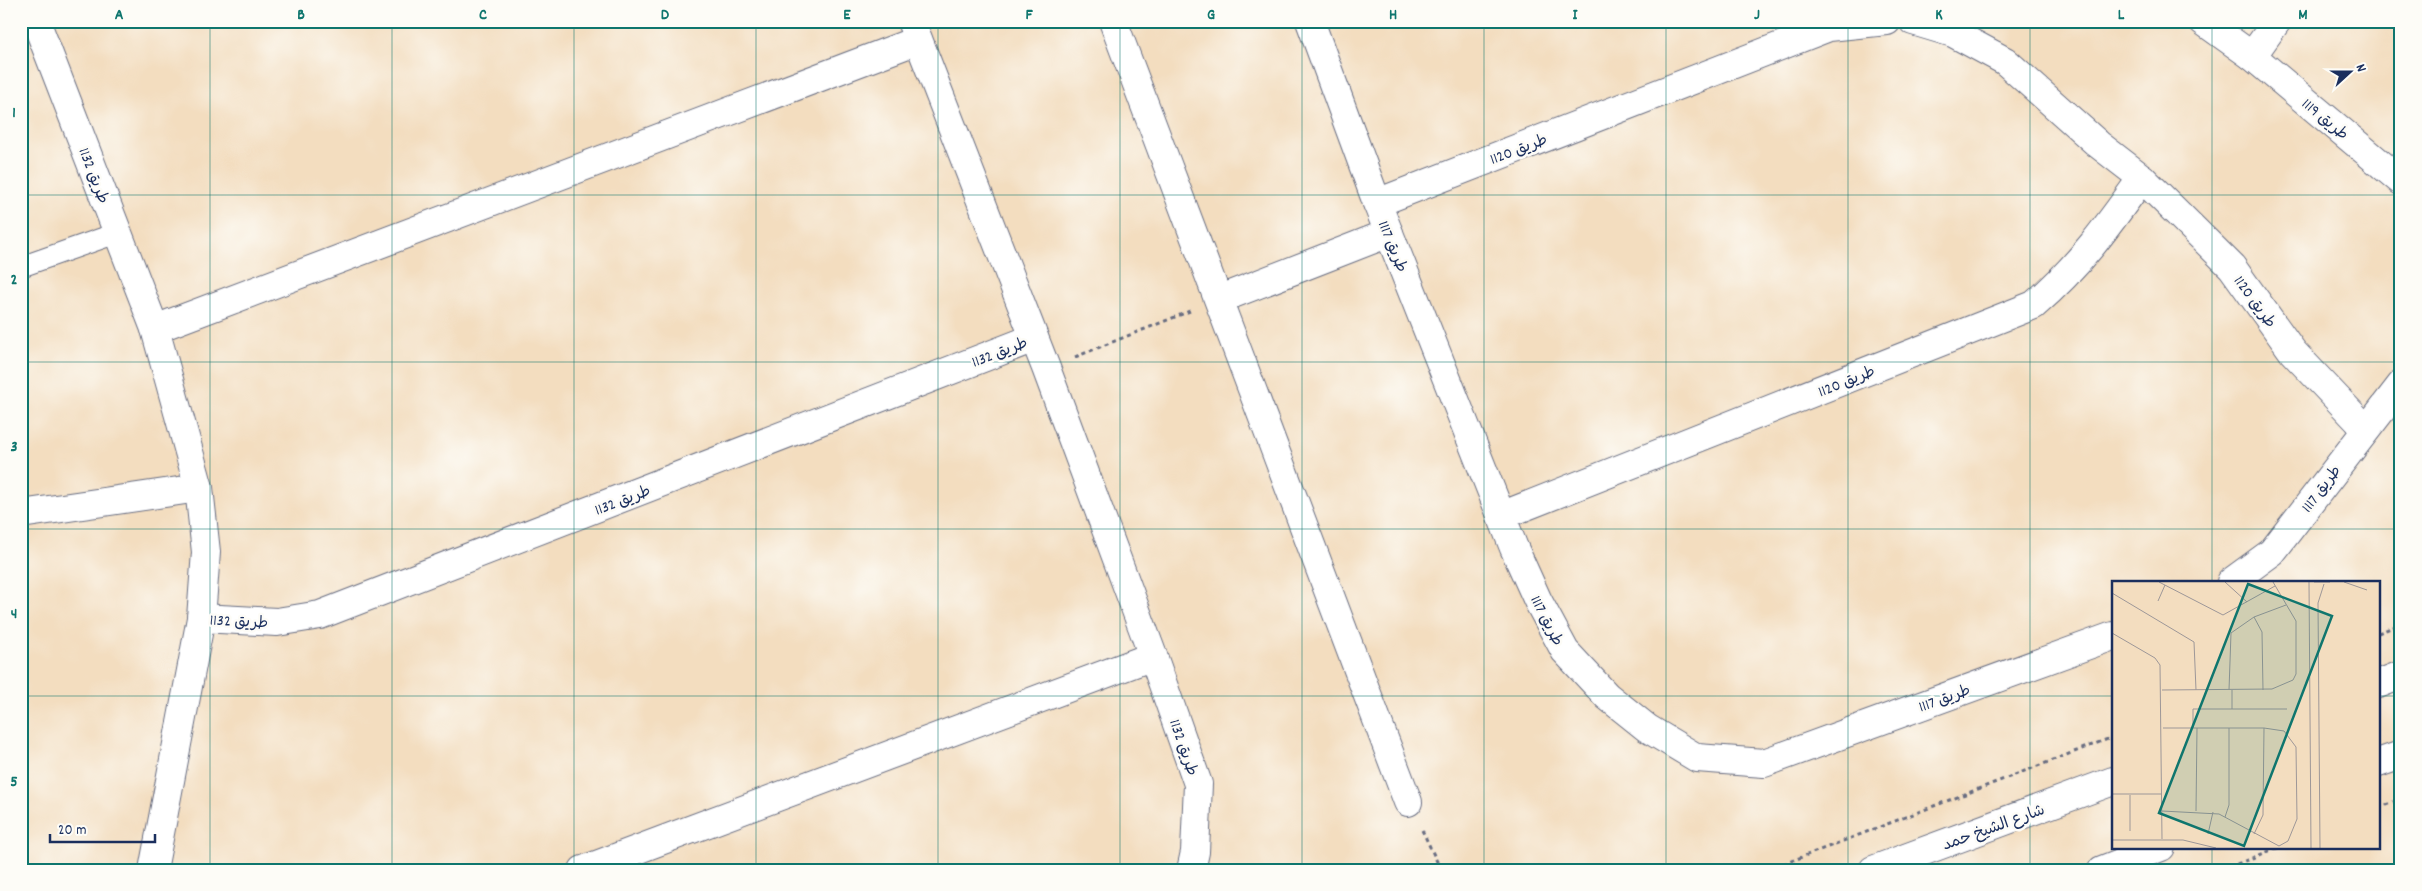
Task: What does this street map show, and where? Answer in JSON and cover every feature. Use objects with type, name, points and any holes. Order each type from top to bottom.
[{"type":"street","name":"طريق 1132","points":[[36,21],[155,329],[199,488],[206,552],[201,618],[153,870]]},
{"type":"street","points":[[1113,21],[1220,299],[1408,802]]},
{"type":"street","name":"طريق 1117","points":[[1310,21],[1389,234],[1501,516],[1538,601],[1565,651],[1607,696],[1647,728],[1697,758],[1764,762],[2112,636]]},
{"type":"street","name":"طريق 1120","points":[[1377,203],[1829,27],[1887,21]]},
{"type":"street","name":"طريق 1120","points":[[1913,21],[1953,33],[2005,61],[2098,144],[2142,178],[2232,267],[2293,352],[2366,429]]},
{"type":"street","name":"طريق 1119","points":[[2203,21],[2252,56],[2401,181]]},
{"type":"street","points":[[2252,56],[2277,21]]},
{"type":"street","name":"طريق 1132","points":[[155,329],[914,30],[1046,368],[1154,656],[1198,784],[1195,852],[1191,870]]},
{"type":"street","name":"طريق 1120","points":[[1501,516],[2034,305],[2066,278],[2094,244],[2142,178]]},
{"type":"street","points":[[1220,299],[1389,234]]},
{"type":"street","name":"طريق 1132","points":[[201,618],[278,622],[320,615],[1034,338]]},
{"type":"street","name":"طريق 1117","points":[[2232,581],[2272,552],[2401,385]]},
{"type":"street","points":[[21,514],[199,488]]},
{"type":"street","points":[[583,870],[1154,656]]},
{"type":"street","points":[[2380,683],[2401,675]]},
{"type":"street","points":[[2380,762],[2401,755]]},
{"type":"street","name":"شارع الشيخ حمد","points":[[1873,870],[2112,781]]},
{"type":"street","points":[[2102,870],[2157,848]]},
{"type":"lane","points":[[26,265],[117,233]]},
{"type":"path","points":[[1046,368],[1220,299]]},
{"type":"path","points":[[2380,632],[2401,624]]},
{"type":"path","points":[[1768,870],[2112,737]]},
{"type":"path","points":[[2380,807],[2401,799]]},
{"type":"path","points":[[1408,802],[1441,870]]},
{"type":"path","points":[[2222,870],[2277,848]]}]
